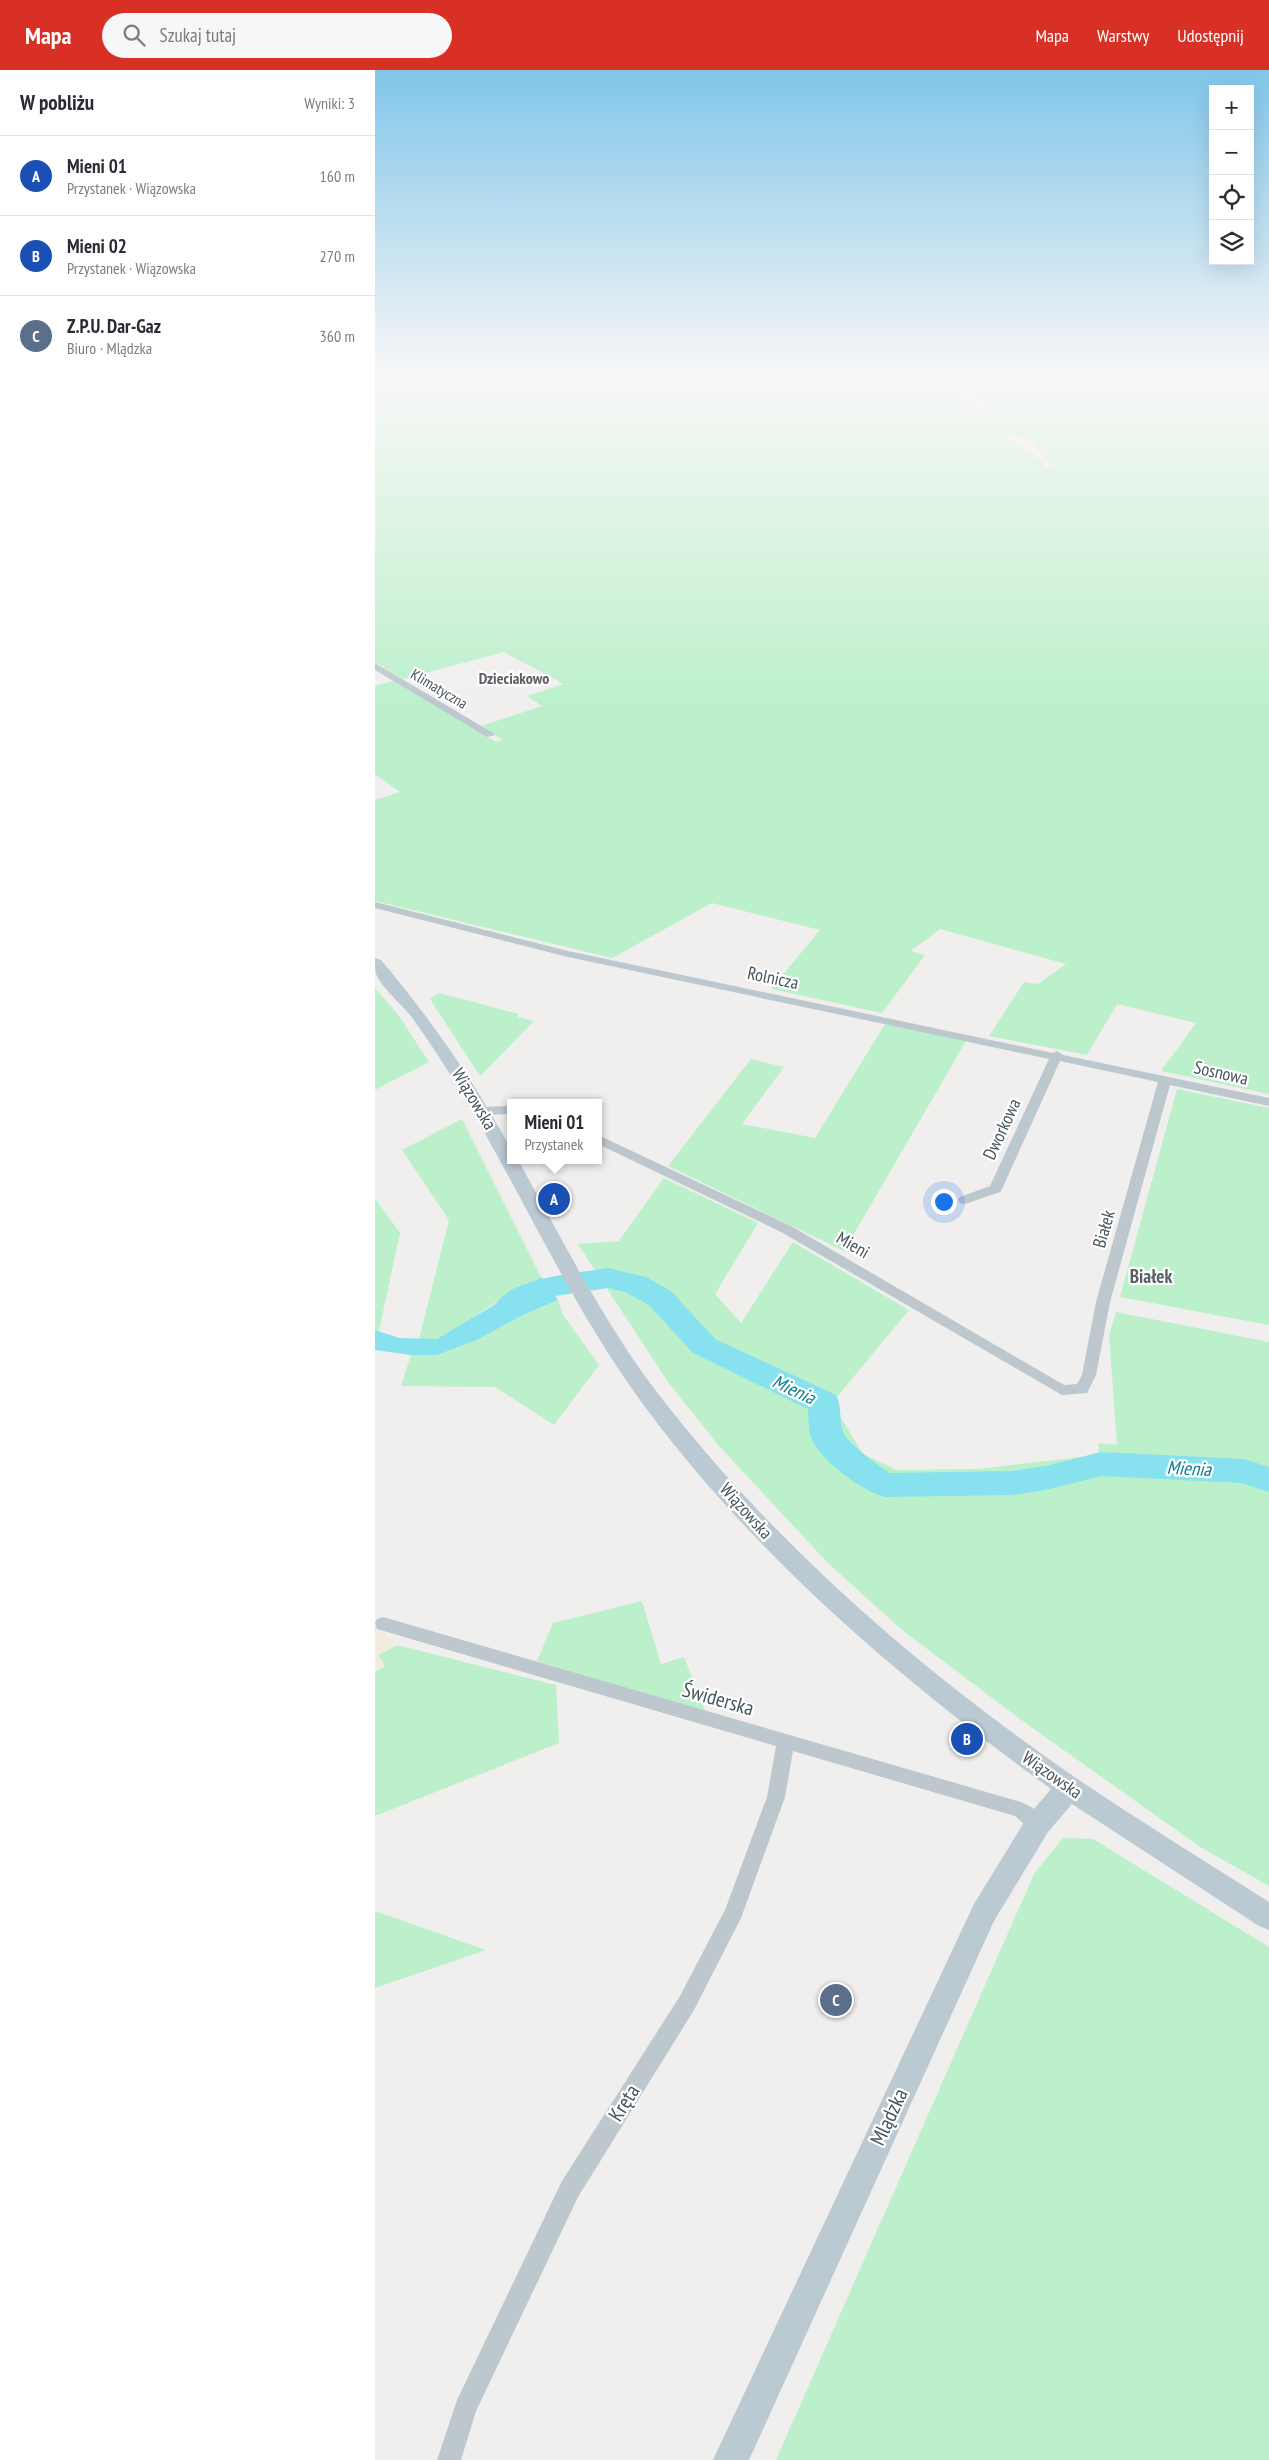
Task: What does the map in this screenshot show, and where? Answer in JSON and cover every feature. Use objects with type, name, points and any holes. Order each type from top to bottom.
[{"type":"main road","name":"Wiązowska","points":[[375,963],[413,1005],[446,1051],[483,1111],[507,1155]]},
{"type":"main road","name":"Wiązowska","points":[[512,1164],[588,1302],[645,1390],[709,1470],[787,1555],[908,1667],[1069,1788],[1269,1917]]},
{"type":"main road","name":"Mlądzka","points":[[731,2460],[984,1913],[1037,1824],[1069,1788]]},
{"type":"street","name":"Klimatyczna","points":[[375,666],[490,735]]},
{"type":"street","name":"Rolnicza","points":[[375,905],[568,954],[1165,1079]]},
{"type":"street","name":"Dworkowa","points":[[965,1200],[995,1189],[1057,1056]]},
{"type":"street","name":"Sosnowa","points":[[1165,1079],[1269,1102]]},
{"type":"street","name":"Białek","points":[[1082,1389],[1089,1375],[1103,1302],[1165,1079]]},
{"type":"street","points":[[483,1111],[507,1110]]},
{"type":"street","name":"Mieni","points":[[602,1141],[634,1154],[786,1229],[1062,1390],[1082,1389]]},
{"type":"street","name":"Świderska","points":[[383,1624],[1021,1810],[1037,1824]]},
{"type":"street","name":"Kręta","points":[[449,2460],[465,2408],[570,2189],[687,2003],[734,1912],[776,1796],[786,1742]]},
{"type":"green space","points":[[375,486],[1269,486],[1269,1094],[1161,1071],[1196,1023],[1117,1004],[1087,1055],[989,1036],[1024,982],[1038,984],[1066,964],[940,929],[911,951],[925,955],[882,1013],[771,989],[820,930],[712,903],[612,958],[375,901],[375,800],[400,792],[375,774],[375,686],[393,681],[496,742],[503,740],[481,726],[542,706],[527,696],[564,684],[504,652],[403,679],[375,662]]},
{"type":"green space","points":[[375,988],[399,1016],[429,1062],[375,1090]]},
{"type":"green space","points":[[439,993],[519,1014],[517,1017],[534,1021],[480,1076],[430,999]]},
{"type":"green space","points":[[885,1024],[966,1041],[844,1251],[668,1166],[751,1059],[784,1067],[742,1124],[815,1138]]},
{"type":"green space","points":[[1177,1089],[1269,1108],[1269,1325],[1120,1297]]},
{"type":"green space","points":[[462,1119],[541,1277],[490,1306],[455,1330],[437,1339],[419,1339],[449,1220],[402,1150]]},
{"type":"green space","points":[[664,1178],[758,1223],[715,1294],[741,1323],[793,1242],[909,1310],[832,1403],[863,1454],[897,1470],[978,1469],[1098,1455],[1099,1443],[1117,1445],[1109,1335],[1116,1312],[1269,1342],[1269,1886],[1200,1847],[1020,1719],[902,1630],[827,1562],[719,1446],[668,1382],[578,1244],[619,1241]]},
{"type":"green space","points":[[375,1198],[400,1233],[379,1331],[375,1330]]},
{"type":"green space","points":[[558,1300],[563,1315],[599,1365],[554,1425],[495,1387],[401,1386],[411,1355],[437,1355],[477,1340],[523,1315]]},
{"type":"green space","points":[[642,1601],[661,1664],[684,1657],[706,1713],[537,1661],[553,1623]]},
{"type":"green space","points":[[397,1645],[556,1685],[559,1743],[375,1816],[375,1671],[385,1666],[378,1655]]},
{"type":"green space","points":[[1063,1838],[1093,1839],[1269,1947],[1269,2460],[776,2460],[1034,1874]]},
{"type":"green space","points":[[375,1911],[486,1950],[375,1988]]},
{"type":"sand","points":[[375,1626],[397,1645],[378,1655],[385,1666],[375,1671]]},
{"type":"water","points":[[541,1277],[558,1300],[523,1315],[477,1340],[437,1355],[411,1355],[375,1350],[375,1330],[399,1338],[437,1339]]},
{"type":"waterway","name":"Mienia","points":[[511,1304],[541,1289],[608,1278],[635,1284],[660,1298],[704,1346],[824,1403],[828,1438],[866,1475],[885,1485],[1012,1483],[1046,1478],[1101,1464],[1244,1471],[1269,1480]]},
{"type":"place","name":"Mieni 01","points":[[554,1199]]},
{"type":"place","name":"Mieni 02","points":[[967,1739]]},
{"type":"place","name":"Z.P.U. Dar-Gaz","points":[[836,2000]]},
{"type":"district","name":"Dzieciakowo","points":[[514,678]]},
{"type":"district","name":"Białek","points":[[1151,1276]]}]
